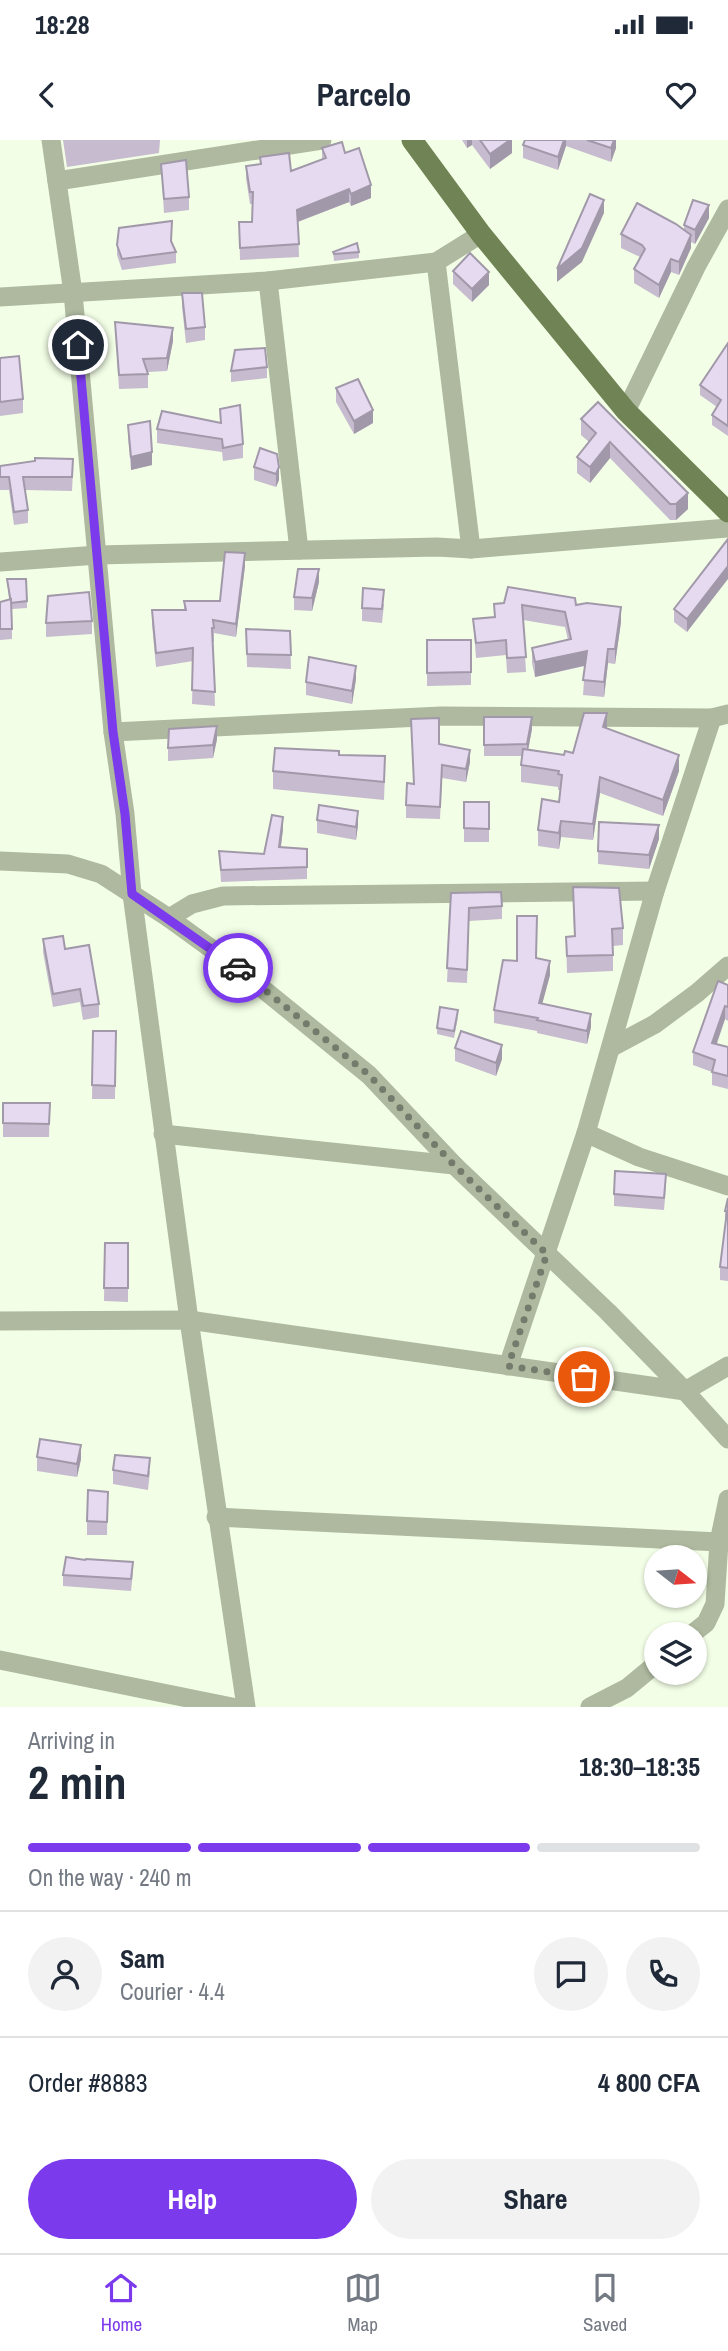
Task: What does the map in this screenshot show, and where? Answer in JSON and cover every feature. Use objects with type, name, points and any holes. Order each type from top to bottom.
[{"type":"main road","points":[[412,140],[481,234],[626,411],[728,512]]},
{"type":"street","points":[[51,140],[73,293],[113,732],[125,814],[132,894],[216,1517],[246,1707]]},
{"type":"street","points":[[57,181],[322,140]]},
{"type":"street","points":[[626,411],[696,267],[728,209]]},
{"type":"street","points":[[0,296],[268,281],[436,262],[481,234]]},
{"type":"street","points":[[436,262],[471,549]]},
{"type":"street","points":[[268,281],[299,550]]},
{"type":"street","points":[[0,562],[98,555],[437,547],[471,549],[728,528]]},
{"type":"street","points":[[113,732],[441,716],[720,716],[655,891],[586,1133],[508,1366]]},
{"type":"street","points":[[0,861],[68,864],[101,874],[169,918],[231,963],[369,1075],[454,1165],[608,1312],[728,1439]]},
{"type":"street","points":[[169,918],[192,904],[223,896],[655,891]]},
{"type":"street","points":[[612,1047],[655,1024],[698,993],[728,966]]},
{"type":"street","points":[[586,1133],[639,1157],[728,1186]]},
{"type":"street","points":[[163,1134],[454,1165]]},
{"type":"street","points":[[0,1321],[189,1320],[685,1391],[728,1366]]},
{"type":"street","points":[[706,1622],[715,1604],[719,1542],[728,1499]]},
{"type":"street","points":[[216,1517],[719,1542]]},
{"type":"street","points":[[0,1660],[232,1707]]},
{"type":"street","points":[[590,1707],[627,1688],[644,1674]]},
{"type":"building","points":[[480,140],[510,140],[490,154]]},
{"type":"building","points":[[525,140],[564,140],[558,157],[523,145]]},
{"type":"building","points":[[587,140],[614,140],[611,148]]},
{"type":"building","points":[[342,142],[345,153],[359,148],[371,185],[351,194],[349,189],[297,210],[299,244],[240,248],[239,222],[252,222],[253,192],[250,192],[246,166],[261,164],[260,157],[289,153],[291,171],[326,158],[322,148]]},
{"type":"building","points":[[186,160],[189,197],[164,199],[161,164]]},
{"type":"building","points":[[590,194],[604,200],[582,248],[557,269]]},
{"type":"building","points":[[693,200],[709,205],[695,230],[684,225]]},
{"type":"building","points":[[637,203],[691,235],[679,262],[671,259],[659,285],[634,269],[645,249],[621,234]]},
{"type":"building","points":[[172,221],[171,241],[176,252],[122,259],[117,245],[119,228]]},
{"type":"building","points":[[357,243],[359,252],[333,252]]},
{"type":"building","points":[[470,253],[489,272],[472,289],[453,271]]},
{"type":"building","points":[[182,293],[202,293],[205,327],[186,329]]},
{"type":"building","points":[[115,322],[173,328],[167,358],[143,359],[148,374],[119,375]]},
{"type":"building","points":[[728,343],[728,426],[712,415],[721,400],[700,385]]},
{"type":"building","points":[[265,348],[267,367],[231,371],[235,350]]},
{"type":"building","points":[[19,356],[23,399],[0,402],[0,358]]},
{"type":"building","points":[[358,379],[373,410],[354,421],[336,388]]},
{"type":"building","points":[[598,402],[688,493],[676,504],[670,504],[610,442],[590,467],[577,457],[596,433],[581,419]]},
{"type":"building","points":[[240,405],[243,444],[223,448],[222,439],[157,429],[162,411],[221,423],[220,409]]},
{"type":"building","points":[[150,421],[152,452],[131,457],[128,425]]},
{"type":"building","points":[[260,448],[277,454],[279,467],[276,474],[254,467]]},
{"type":"building","points":[[35,458],[73,459],[72,477],[23,477],[28,510],[14,512],[9,477],[0,477],[0,466],[35,461]]},
{"type":"building","points":[[728,539],[728,566],[687,619],[674,609]]},
{"type":"building","points":[[225,552],[245,553],[236,624],[213,620],[215,692],[192,690],[193,648],[156,653],[152,610],[186,610],[184,601],[220,601]]},
{"type":"building","points":[[298,569],[319,569],[312,598],[294,597]]},
{"type":"building","points":[[7,579],[26,579],[27,601],[11,603]]},
{"type":"building","points":[[508,587],[575,598],[576,605],[587,603],[621,607],[615,649],[608,649],[604,682],[583,680],[587,651],[535,662],[532,648],[571,639],[565,612],[522,605],[526,657],[507,658],[506,640],[476,643],[473,619],[495,617],[494,604],[504,603]]},
{"type":"building","points":[[363,588],[384,590],[382,609],[362,608]]},
{"type":"building","points":[[89,592],[92,621],[46,623],[48,596]]},
{"type":"building","points":[[11,599],[12,629],[0,629],[0,602]]},
{"type":"building","points":[[246,629],[290,631],[291,655],[247,654]]},
{"type":"building","points":[[427,640],[471,640],[471,672],[427,673]]},
{"type":"building","points":[[309,657],[356,666],[352,691],[306,682]]},
{"type":"building","points":[[584,713],[607,713],[603,727],[679,755],[663,800],[600,777],[593,824],[561,821],[559,833],[538,830],[542,799],[559,802],[562,775],[558,774],[559,771],[521,765],[523,749],[564,755],[565,751],[573,753]]},
{"type":"building","points":[[484,717],[532,717],[527,744],[484,745]]},
{"type":"building","points":[[439,718],[439,744],[470,750],[466,769],[442,765],[440,807],[406,805],[407,783],[414,784],[411,719]]},
{"type":"building","points":[[217,726],[213,745],[168,748],[169,729]]},
{"type":"building","points":[[275,748],[339,751],[339,755],[385,756],[384,782],[273,771]]},
{"type":"building","points":[[464,802],[489,802],[489,829],[464,828]]},
{"type":"building","points":[[319,805],[358,811],[356,827],[317,820]]},
{"type":"building","points":[[272,815],[283,817],[279,847],[307,849],[307,867],[221,870],[219,851],[264,854]]},
{"type":"building","points":[[599,822],[659,825],[649,855],[598,851]]},
{"type":"building","points":[[573,887],[619,888],[623,928],[612,929],[613,955],[567,956],[566,937],[575,936]]},
{"type":"building","points":[[501,892],[502,906],[469,908],[467,970],[447,968],[451,893]]},
{"type":"building","points":[[517,916],[537,916],[536,958],[550,961],[539,1003],[591,1014],[587,1031],[494,1010],[503,960],[517,961]]},
{"type":"building","points":[[63,936],[65,949],[89,945],[99,1004],[83,1006],[80,989],[53,994],[43,939]]},
{"type":"building","points":[[718,981],[728,985],[728,1007],[725,1006],[712,1043],[728,1047],[728,1076],[712,1072],[715,1060],[693,1052]]},
{"type":"building","points":[[440,1007],[458,1010],[454,1031],[437,1028]]},
{"type":"building","points":[[93,1031],[116,1031],[115,1086],[92,1085]]},
{"type":"building","points":[[461,1031],[502,1045],[496,1063],[455,1048]]},
{"type":"building","points":[[3,1103],[50,1103],[49,1124],[3,1123]]},
{"type":"building","points":[[615,1171],[666,1174],[664,1198],[614,1194]]},
{"type":"building","points":[[728,1198],[728,1268],[720,1267]]},
{"type":"building","points":[[105,1243],[128,1243],[128,1288],[104,1288]]},
{"type":"building","points":[[40,1439],[81,1445],[77,1464],[37,1457]]},
{"type":"building","points":[[115,1455],[150,1458],[148,1476],[113,1470]]},
{"type":"building","points":[[88,1490],[108,1492],[107,1522],[87,1521]]},
{"type":"building","points":[[66,1557],[133,1562],[131,1579],[63,1575]]},
{"type":"way so far","points":[[238,968],[369,1075],[454,1165],[547,1254],[508,1366],[584,1377]]},
{"type":"route","points":[[78,345],[113,732],[125,814],[132,894],[238,968]]}]
